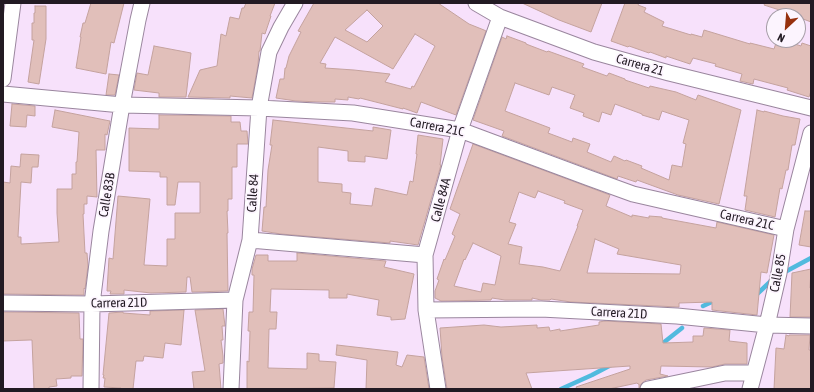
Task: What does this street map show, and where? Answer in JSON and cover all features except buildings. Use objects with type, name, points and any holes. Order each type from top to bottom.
[{"type":"street","points":[[3,79],[12,3]]},
{"type":"street","name":"Calle 83B","points":[[91,389],[92,304],[101,231],[122,105],[142,3]]},
{"type":"street","name":"Calle 84","points":[[232,389],[235,300],[250,240],[259,108],[269,52],[295,3]]},
{"type":"street","name":"Carrera 21","points":[[476,3],[500,17],[602,54],[669,73],[811,108]]},
{"type":"street","name":"Calle 84A","points":[[438,389],[426,310],[426,255],[460,130],[500,17]]},
{"type":"street","name":"Carrera 21C","points":[[3,94],[122,105],[259,108],[353,113],[460,130],[633,194],[786,228]]},
{"type":"street","name":"Calle 85","points":[[750,389],[779,273],[786,228],[811,133]]},
{"type":"street","points":[[250,240],[426,255]]},
{"type":"street","name":"Carrera 21D","points":[[3,303],[92,304],[235,300]]},
{"type":"street","name":"Carrera 21D","points":[[426,310],[541,309],[677,316],[767,325],[811,326]]},
{"type":"street","points":[[648,389],[725,373],[754,373]]},
{"type":"waterway","points":[[783,273],[811,258]]},
{"type":"waterway","points":[[754,295],[756,295],[771,281]]},
{"type":"waterway","points":[[703,306],[716,300]]},
{"type":"waterway","points":[[658,347],[682,328]]},
{"type":"waterway","points":[[561,389],[611,365]]}]
